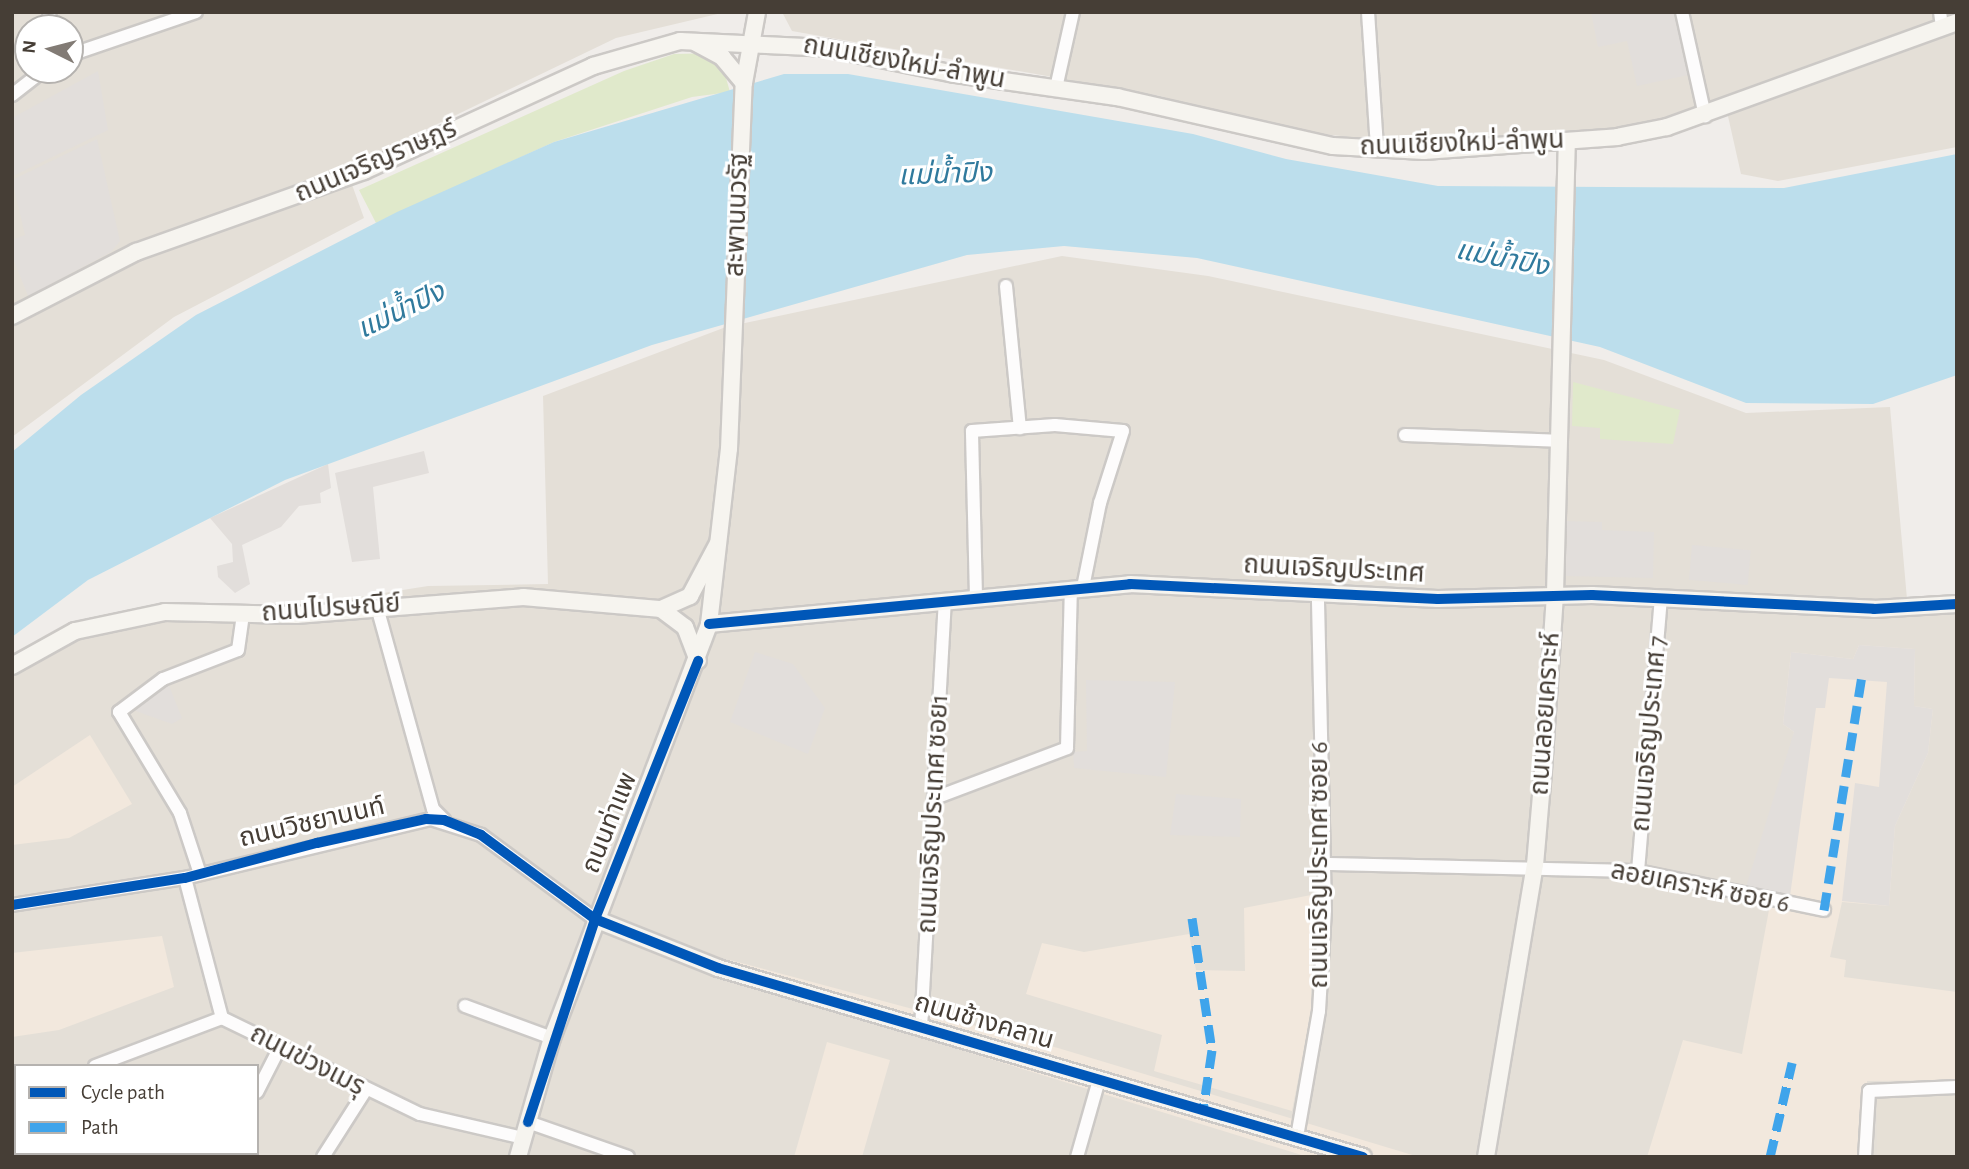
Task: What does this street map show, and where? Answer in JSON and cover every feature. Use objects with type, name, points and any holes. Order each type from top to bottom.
[{"type":"street","points":[[84,50],[196,12]]},
{"type":"street","name":"สะพานนวรัฐ","points":[[733,347],[744,83],[748,41],[757,12]]},
{"type":"street","points":[[1056,88],[1073,12]]},
{"type":"street","points":[[1368,12],[1377,149]]},
{"type":"street","points":[[1682,12],[1705,116]]},
{"type":"street","name":"ถนนเชียงใหม่-ลำพูน","points":[[748,41],[826,48],[1056,88],[1282,137],[1377,149],[1567,142],[1617,137],[1705,116],[1946,20]]},
{"type":"street","points":[[680,40],[710,48],[744,83]]},
{"type":"street","name":"ถนนเจริญราษฎร์","points":[[12,316],[136,252],[364,171],[593,66],[680,40],[748,41]]},
{"type":"street","points":[[12,95],[26,84]]},
{"type":"street","name":"ถนนลอยเคราะห์","points":[[1486,1157],[1535,865],[1555,594],[1567,142]]},
{"type":"street","points":[[1006,286],[1020,428]]},
{"type":"street","name":"ถนนท่าแพ","points":[[518,1157],[552,1038],[595,919],[698,661],[709,624],[719,540],[733,347]]},
{"type":"street","points":[[935,799],[1067,748],[1077,588],[1123,430],[1098,425],[972,431],[976,597]]},
{"type":"street","points":[[1405,436],[1558,442]]},
{"type":"street","points":[[698,661],[685,627],[662,609],[690,596],[719,540]]},
{"type":"street","name":"ถนนเจริญประเทศ","points":[[709,624],[1077,588],[1318,592],[1438,599],[1555,594],[1661,597],[1834,608],[1957,604]]},
{"type":"street","name":"ถนนเจริญประเทศ ซอย 6","points":[[1297,1137],[1319,1011],[1325,864],[1318,592]]},
{"type":"street","name":"ถนนไปรษณีย์","points":[[12,666],[42,645],[110,621],[178,611],[243,614],[523,597],[662,609]]},
{"type":"street","name":"ถนนเจริญประเทศ 7","points":[[1638,871],[1661,597]]},
{"type":"street","name":"ถนนเจริญประเทศ ซอย1","points":[[921,1028],[945,600]]},
{"type":"street","points":[[377,607],[429,814],[481,835],[595,919]]},
{"type":"street","points":[[200,874],[180,813],[119,712],[163,680],[238,650],[243,614]]},
{"type":"street","name":"ถนนวิชยานนท์","points":[[12,905],[185,878],[429,814]]},
{"type":"street","name":"ลอยเคราะห์ ซอย 6","points":[[1325,864],[1535,865],[1638,871],[1776,903],[1824,910]]},
{"type":"street","points":[[185,878],[222,1018]]},
{"type":"street","name":"ถนนช้างคลาน","points":[[595,919],[718,968],[1363,1157]]},
{"type":"street","points":[[465,1006],[552,1038]]},
{"type":"street","name":"ถนนข่วงเมรุ","points":[[100,1064],[222,1018],[365,1091],[420,1114],[526,1130],[628,1157]]},
{"type":"street","points":[[259,1088],[280,1047]]},
{"type":"street","points":[[1077,1157],[1099,1080]]},
{"type":"street","points":[[1865,1157],[1869,1091],[1957,1087]]},
{"type":"street","points":[[323,1157],[365,1091]]},
{"type":"shaded area","points":[[12,12],[726,12],[616,38],[346,168],[364,218],[174,317],[12,437]]},
{"type":"shaded area","points":[[782,12],[1957,12],[1957,147],[1778,181],[1741,174],[1725,103],[1625,127],[1400,142],[1282,130],[1160,96],[792,31]]},
{"type":"shaded area","points":[[1591,12],[1674,12],[1688,75],[1637,86],[1627,41],[1598,47]]},
{"type":"shaded area","points":[[98,71],[108,130],[13,176],[12,118],[74,84],[84,84],[84,79]]},
{"type":"shaded area","points":[[97,139],[120,241],[111,252],[28,296],[12,256],[12,240],[25,235],[12,180]]},
{"type":"shaded area","points":[[1062,256],[1208,276],[1604,360],[1746,413],[1890,407],[1907,599],[1957,597],[1957,1157],[12,1157],[12,675],[22,665],[74,638],[142,620],[238,616],[428,586],[548,584],[543,396],[726,327]]},
{"type":"shaded area","points":[[424,451],[429,473],[373,487],[380,559],[352,562],[335,473]]},
{"type":"shaded area","points":[[328,464],[331,488],[320,493],[321,503],[299,506],[281,527],[242,545],[250,584],[235,593],[218,577],[217,566],[233,562],[232,544],[210,518]]},
{"type":"shaded area","points":[[1567,521],[1602,522],[1602,530],[1654,532],[1653,578],[1564,576]]},
{"type":"shaded area","points":[[1692,545],[1751,550],[1748,585],[1689,580]]},
{"type":"shaded area","points":[[1859,645],[1915,649],[1914,706],[1933,709],[1928,753],[1895,826],[1889,906],[1842,902],[1830,957],[1846,960],[1844,977],[1957,992],[1957,1080],[1867,1081],[1863,1157],[1647,1157],[1683,1040],[1742,1054],[1772,894],[1794,732],[1783,724],[1791,652],[1853,659]]},
{"type":"shaded area","points":[[1859,645],[1915,649],[1914,706],[1933,709],[1928,753],[1895,826],[1889,906],[1842,901],[1855,783],[1879,787],[1887,682],[1829,678],[1825,708],[1816,708],[1790,896],[1745,890],[1794,732],[1783,724],[1791,652],[1853,659]]},
{"type":"shaded area","points":[[755,652],[793,664],[825,708],[808,754],[730,722]]},
{"type":"shaded area","points":[[1086,680],[1175,682],[1166,777],[1074,768],[1073,752],[1087,751]]},
{"type":"shaded area","points":[[168,683],[182,718],[172,724],[130,709]]},
{"type":"shaded area","points":[[90,735],[132,804],[69,838],[12,845],[12,787]]},
{"type":"shaded area","points":[[1176,794],[1241,799],[1240,837],[1170,835]]},
{"type":"shaded area","points":[[1311,895],[1311,1013],[1292,1111],[1154,1071],[1162,1035],[1026,994],[1042,943],[1084,952],[1189,934],[1196,970],[1245,971],[1244,908]]},
{"type":"shaded area","points":[[162,936],[174,987],[59,1030],[12,1037],[12,953]]},
{"type":"shaded area","points":[[730,960],[1058,1048],[1419,1157],[1308,1157],[724,977]]},
{"type":"shaded area","points":[[827,1042],[890,1060],[862,1157],[794,1157]]},
{"type":"shaded area","points":[[1877,1095],[1957,1095],[1957,1157],[1877,1157]]},
{"type":"green space","points":[[719,53],[730,92],[692,97],[554,142],[376,223],[359,190],[624,71],[674,54]]},
{"type":"green space","points":[[1573,382],[1680,410],[1673,444],[1600,439],[1600,428],[1572,426]]},
{"type":"water","name":"แม่น้ำปิง","points":[[784,74],[848,74],[1193,134],[1286,159],[1438,186],[1784,188],[1957,154],[1957,375],[1873,404],[1746,403],[1600,347],[1197,258],[1064,246],[967,255],[652,345],[285,480],[88,580],[12,637],[12,452],[81,395],[196,315],[397,212],[554,142]]},
{"type":"marked path","points":[[1824,910],[1862,676]]},
{"type":"marked path","points":[[1192,918],[1212,1050],[1203,1110]]},
{"type":"marked path","points":[[1770,1157],[1792,1063]]},
{"type":"cycle path","points":[[709,624],[1130,584],[1438,599],[1592,595],[1874,609],[1957,604]]},
{"type":"cycle path","points":[[528,1122],[595,919],[698,661]]},
{"type":"cycle path","points":[[12,905],[185,878],[317,843],[426,819],[444,820],[481,835],[595,919],[718,968],[1363,1157]]}]
